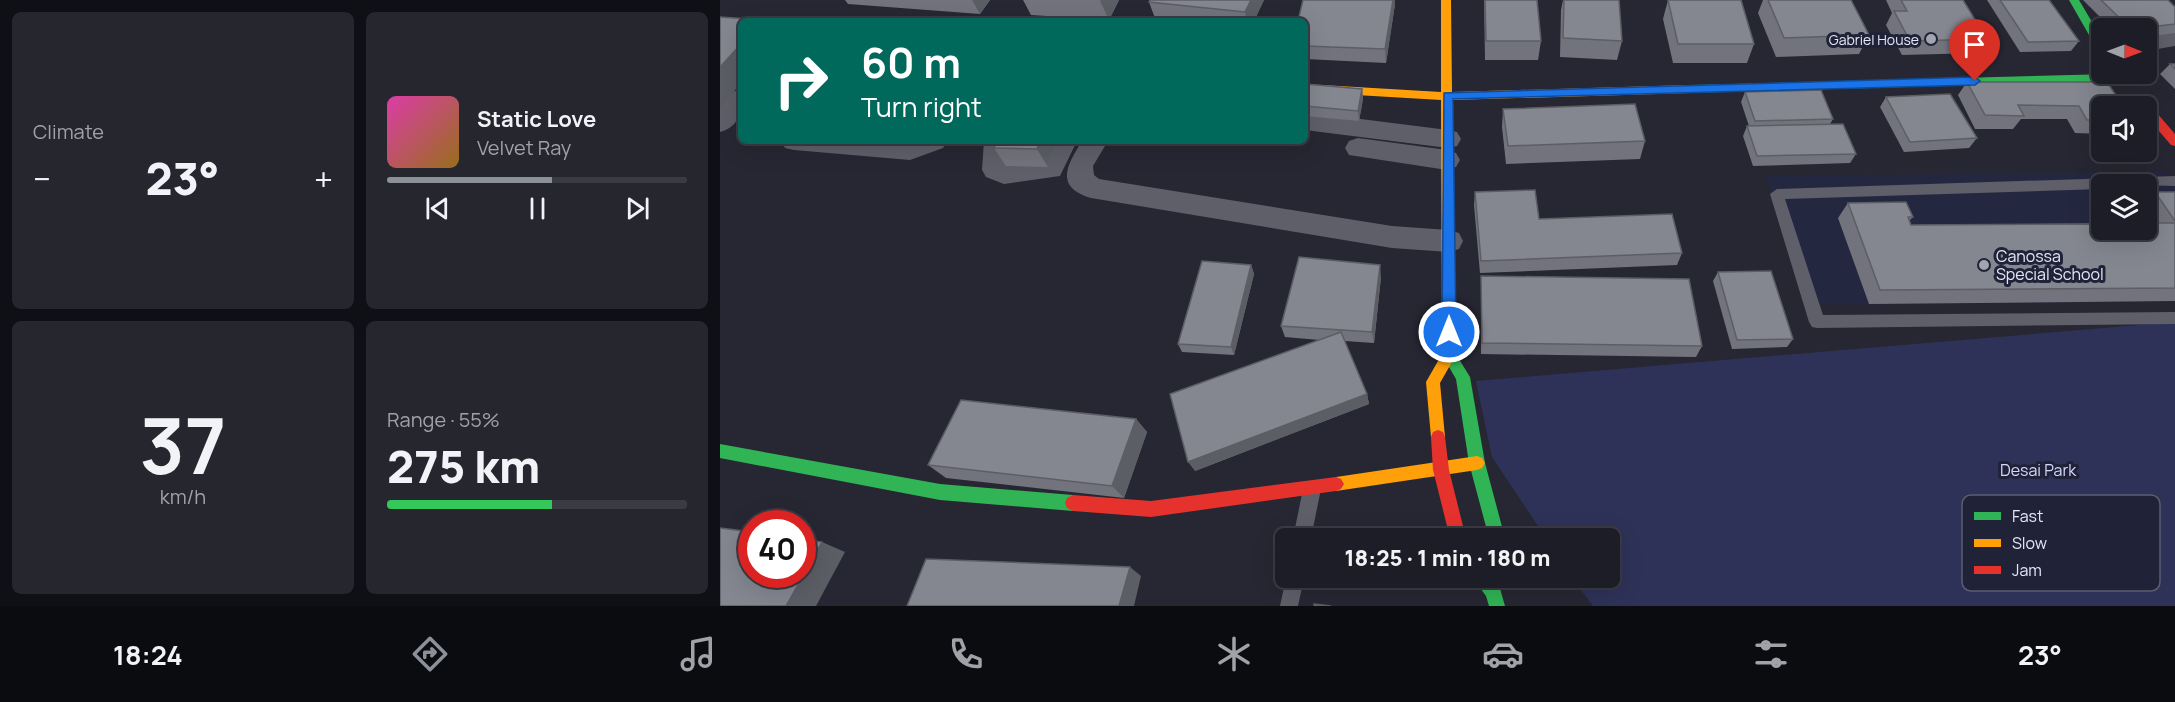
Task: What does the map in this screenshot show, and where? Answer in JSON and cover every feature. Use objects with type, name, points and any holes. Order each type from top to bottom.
[{"type":"street","points":[[1446,0],[1449,355],[1433,381],[1441,470],[1456,528]]},
{"type":"street","points":[[2074,0],[2091,30]]},
{"type":"street","points":[[2157,41],[2175,38]]},
{"type":"street","points":[[1308,88],[1448,96],[2091,79]]},
{"type":"street","points":[[720,123],[738,102]]},
{"type":"street","points":[[2157,121],[2175,142]]},
{"type":"street","points":[[1308,123],[1447,149]]},
{"type":"street","points":[[1308,140],[1447,149]]},
{"type":"street","points":[[833,144],[910,150],[926,144]]},
{"type":"street","points":[[997,144],[995,170],[1004,174],[1052,169],[1063,144]]},
{"type":"street","points":[[1093,144],[1080,166],[1081,179],[1091,188],[1392,237],[1449,241]]},
{"type":"street","points":[[1449,355],[1463,377],[1477,462],[1494,528]]},
{"type":"street","points":[[720,451],[940,492],[1151,509],[1312,489],[1441,470],[1477,462]]},
{"type":"street","points":[[1495,588],[1497,606]]},
{"type":"lane","points":[[2175,181],[1777,194],[1817,322],[2175,318]]},
{"type":"lane","points":[[1304,528],[1312,489]]},
{"type":"lane","points":[[1289,606],[1293,588]]},
{"type":"shaded area","name":"Canossa Special School","points":[[2165,172],[2175,187],[2175,301],[1806,305],[1766,176]]},
{"type":"green space","name":"Desai Park","points":[[2175,322],[2175,606],[1593,606],[1580,588],[1620,588],[1620,528],[1539,528],[1492,457],[1476,381]]},
{"type":"building","points":[[1150,0],[1251,0],[1245,12],[1149,2]]},
{"type":"building","points":[[1303,0],[1393,0],[1385,49],[1308,46],[1308,18],[1299,18]]},
{"type":"building","points":[[1485,0],[1537,0],[1541,41],[1486,41]]},
{"type":"building","points":[[1564,0],[1619,0],[1622,41],[1563,38]]},
{"type":"building","points":[[1668,0],[1741,0],[1754,44],[1678,44]]},
{"type":"building","points":[[1768,0],[1851,0],[1869,35],[1784,38]]},
{"type":"building","name":"Gabriel House","points":[[1901,0],[1963,0],[1987,39],[1910,41],[1894,11],[1907,11]]},
{"type":"building","points":[[2000,0],[2049,0],[2079,41],[2028,42]]},
{"type":"building","points":[[2101,0],[2168,0],[2175,7],[2175,24],[2157,26],[2157,18],[2120,18]]},
{"type":"building","points":[[720,17],[738,18],[738,47],[720,67]]},
{"type":"building","points":[[1967,82],[2091,82],[2091,84],[2108,84],[2116,96],[2091,96],[2091,120],[2087,120],[2079,106],[2018,105],[2024,116],[1985,115]]},
{"type":"building","points":[[1308,84],[1362,89],[1358,111],[1308,106]]},
{"type":"building","points":[[1821,90],[1833,119],[1755,121],[1745,92]]},
{"type":"building","points":[[1950,94],[1977,138],[1910,142],[1886,97]]},
{"type":"building","points":[[1635,104],[1645,141],[1508,146],[1503,109]]},
{"type":"building","points":[[1843,124],[1856,154],[1757,156],[1747,126]]},
{"type":"building","points":[[996,144],[1039,144],[1037,149],[994,148]]},
{"type":"building","points":[[1535,190],[1539,219],[1672,214],[1682,253],[1481,261],[1475,192]]},
{"type":"building","points":[[2157,192],[2175,192],[2175,221],[2157,195]]},
{"type":"building","points":[[1906,202],[1913,217],[1908,217],[1911,225],[2091,224],[2091,240],[2157,240],[2157,223],[2175,223],[2175,288],[1880,290],[1848,203]]},
{"type":"building","points":[[1299,257],[1380,265],[1372,332],[1281,326]]},
{"type":"building","points":[[1202,261],[1251,265],[1231,347],[1178,344]]},
{"type":"building","points":[[1771,271],[1793,339],[1737,340],[1718,272]]},
{"type":"building","points":[[1481,276],[1689,279],[1702,346],[1482,343]]},
{"type":"building","points":[[1341,332],[1367,394],[1188,462],[1170,394]]},
{"type":"building","points":[[961,400],[1136,419],[1112,486],[928,465]]},
{"type":"building","points":[[720,528],[738,530],[738,588],[796,588],[786,606],[720,606]]},
{"type":"building","points":[[816,541],[822,542],[816,553]]},
{"type":"building","points":[[926,559],[1130,567],[1119,606],[907,606]]},
{"type":"traffic: fast","points":[[2074,0],[2091,30]]},
{"type":"traffic: fast","points":[[1690,89],[2091,78]]},
{"type":"traffic: fast","points":[[1449,355],[1463,377],[1477,463],[1494,528]]},
{"type":"traffic: fast","points":[[720,451],[940,492],[1073,503]]},
{"type":"traffic: fast","points":[[1490,588],[1497,606]]},
{"type":"traffic: slow","points":[[1438,437],[1433,382],[1449,355],[1446,0]]},
{"type":"traffic: slow","points":[[1308,88],[1448,96],[1690,89]]},
{"type":"traffic: slow","points":[[1336,484],[1477,463]]},
{"type":"traffic: jam","points":[[2157,121],[2175,142]]},
{"type":"traffic: jam","points":[[1438,437],[1441,470],[1456,528]]},
{"type":"traffic: jam","points":[[1073,503],[1151,509],[1336,484]]},
{"type":"place","name":"Gabriel House","points":[[1931,39]]},
{"type":"place","name":"Canossa Special School","points":[[1984,265]]},
{"type":"route","points":[[1449,332],[1448,96],[1975,81]]}]
